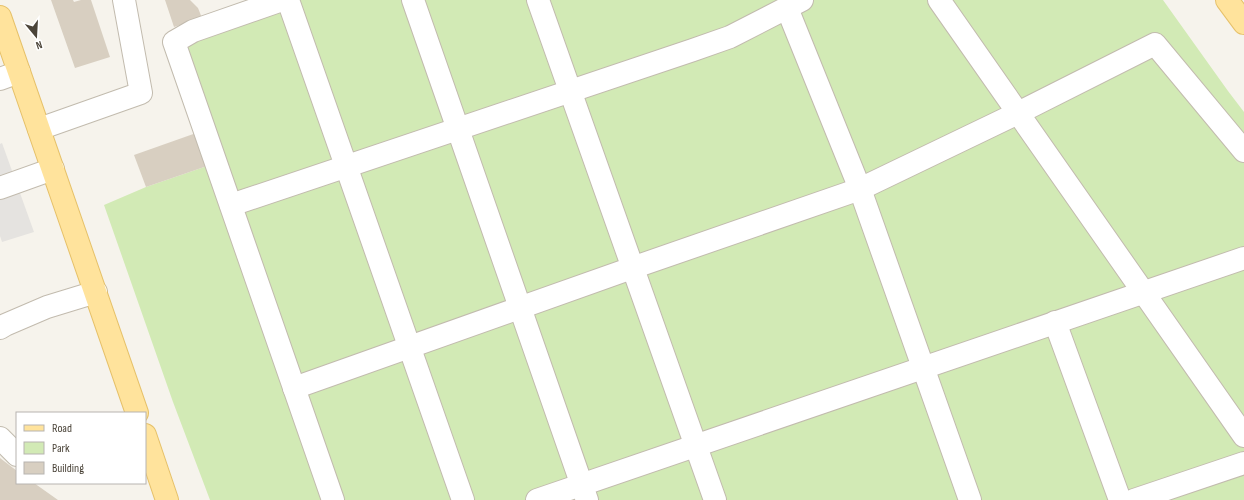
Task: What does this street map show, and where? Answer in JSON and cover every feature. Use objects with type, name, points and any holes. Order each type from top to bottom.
[{"type":"main road","points":[[1227,0],[1244,23]]},
{"type":"main road","points":[[0,17],[10,76],[39,129],[137,412]]},
{"type":"main road","points":[[146,438],[168,500]]},
{"type":"lane","points":[[39,129],[141,94],[124,0]]},
{"type":"lane","points":[[282,0],[193,31],[174,42],[333,500]]},
{"type":"lane","points":[[288,0],[463,500]]},
{"type":"lane","points":[[413,0],[584,492]]},
{"type":"lane","points":[[538,0],[715,500]]},
{"type":"lane","points":[[939,0],[1244,436]]},
{"type":"lane","points":[[231,205],[730,37],[794,4],[970,500]]},
{"type":"lane","points":[[294,388],[408,346],[860,189],[1018,113],[1155,44],[1244,151]]},
{"type":"lane","points":[[0,188],[53,169]]},
{"type":"lane","points":[[537,500],[584,492],[696,446],[1244,258]]},
{"type":"lane","points":[[0,328],[47,307],[96,292]]},
{"type":"lane","points":[[1055,322],[1120,500]]},
{"type":"lane","points":[[0,438],[16,454]]},
{"type":"lane","points":[[1134,500],[1244,463]]},
{"type":"green space","points":[[247,0],[1163,0],[1244,112],[1244,500],[210,500],[173,402],[104,205],[146,187],[210,165],[167,41],[248,2]]},
{"type":"shaded area","points":[[2,143],[34,232],[2,242],[0,236],[0,144]]},
{"type":"building","points":[[51,0],[73,0],[74,2],[91,0],[110,57],[75,68]]},
{"type":"building","points":[[165,0],[190,0],[198,8],[202,18],[174,27]]},
{"type":"building","points":[[199,132],[210,165],[146,187],[134,155]]},
{"type":"building","points":[[0,458],[16,470],[16,484],[35,484],[58,500],[0,500]]}]
